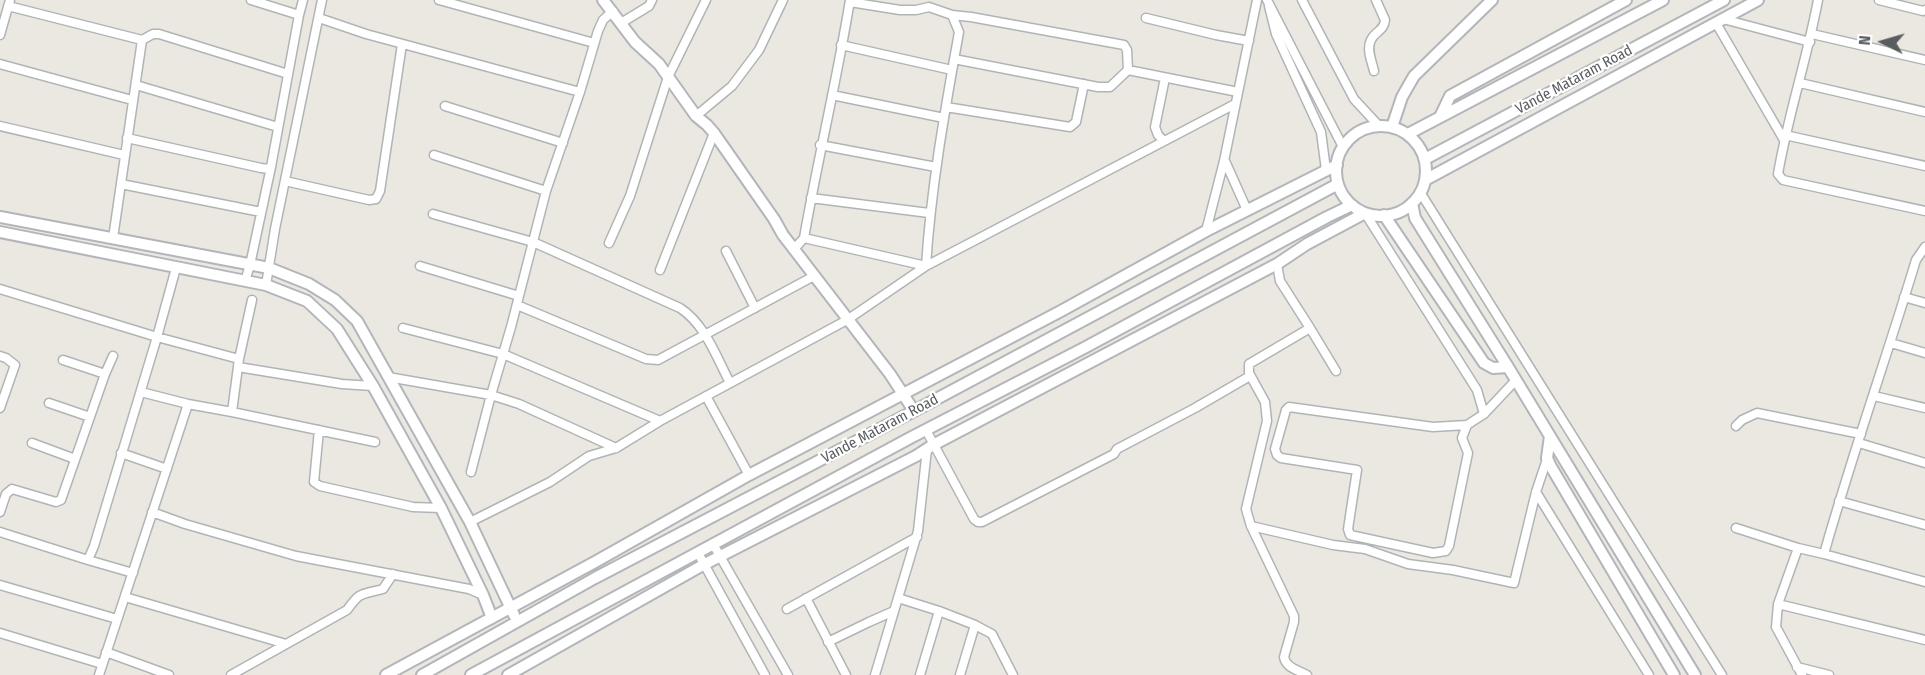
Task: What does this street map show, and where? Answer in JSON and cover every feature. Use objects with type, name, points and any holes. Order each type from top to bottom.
[{"type":"street","points":[[251,0],[299,15]]},
{"type":"street","points":[[245,281],[270,169],[303,0]]},
{"type":"street","points":[[266,285],[322,0]]},
{"type":"street","points":[[439,0],[594,43]]},
{"type":"street","points":[[603,0],[635,42],[658,64],[696,116],[714,133],[783,235],[905,394],[914,411]]},
{"type":"street","points":[[621,23],[649,6],[652,0]]},
{"type":"street","points":[[609,243],[630,196],[668,77],[706,0]]},
{"type":"street","points":[[696,116],[732,86],[759,50],[783,0]]},
{"type":"street","points":[[1206,231],[1224,161],[1257,0]]},
{"type":"street","points":[[1302,0],[1354,99],[1379,126]]},
{"type":"street","points":[[1374,71],[1369,43],[1372,37],[1382,30],[1385,20],[1376,0]]},
{"type":"street","points":[[1392,127],[1402,97],[1414,76],[1492,0]]},
{"type":"street","points":[[1440,117],[1450,96],[1626,0]]},
{"type":"street","name":"Vande Mataram Road","points":[[1408,134],[1663,0]]},
{"type":"street","name":"Vande Mataram Road","points":[[1425,159],[1724,0]]},
{"type":"street","points":[[1425,180],[1758,0]]},
{"type":"street","points":[[1818,0],[1778,174],[1782,180],[1925,211]]},
{"type":"street","points":[[1879,0],[1924,11]]},
{"type":"street","points":[[795,248],[804,238],[820,145],[850,1],[900,10],[916,10],[930,3],[952,15],[1124,45],[1127,50],[1128,70],[1110,87],[954,59]]},
{"type":"street","points":[[0,35],[9,3],[142,40],[153,34],[159,34],[288,74]]},
{"type":"street","points":[[1268,3],[1343,147]]},
{"type":"street","points":[[386,675],[595,562],[749,474],[905,394],[1206,231],[1331,168],[1343,147],[1356,134],[1373,126],[1392,127],[1408,134],[1419,146],[1425,159],[1425,180],[1416,199],[1406,208],[1394,214],[1365,213],[1352,205],[1344,195],[1331,168],[1321,132],[1276,34],[1268,3]]},
{"type":"street","points":[[471,472],[546,191],[594,43],[603,20],[612,11]]},
{"type":"street","points":[[926,266],[936,167],[959,32],[952,15]]},
{"type":"street","points":[[320,18],[402,44],[580,92]]},
{"type":"street","points":[[1146,18],[1249,41]]},
{"type":"street","points":[[1719,21],[1925,60]]},
{"type":"street","points":[[1719,21],[1785,138],[1925,166]]},
{"type":"street","points":[[113,238],[142,40]]},
{"type":"street","points":[[285,182],[369,200],[376,199],[380,191],[402,44]]},
{"type":"street","points":[[841,45],[952,70]]},
{"type":"street","points":[[0,64],[132,100]]},
{"type":"street","points":[[1128,70],[1238,92]]},
{"type":"street","points":[[1164,141],[1158,135],[1155,127],[1165,78]]},
{"type":"street","points":[[1800,83],[1925,112]]},
{"type":"street","points":[[946,107],[1070,127],[1076,122],[1084,84]]},
{"type":"street","points":[[136,85],[278,127]]},
{"type":"street","points":[[832,95],[944,118]]},
{"type":"street","points":[[470,522],[550,482],[589,456],[616,448],[660,421],[847,320],[926,266],[1235,104]]},
{"type":"street","points":[[445,106],[563,143]]},
{"type":"street","points":[[0,126],[124,155]]},
{"type":"street","points":[[660,270],[714,133]]},
{"type":"street","points":[[127,138],[270,169]]},
{"type":"street","points":[[820,145],[936,167]]},
{"type":"street","points":[[434,155],[546,191]]},
{"type":"street","points":[[1224,161],[1247,210]]},
{"type":"street","points":[[121,184],[261,212]]},
{"type":"street","name":"Vande Mataram Road","points":[[422,675],[595,578],[914,411],[1338,184]]},
{"type":"street","points":[[1419,192],[1722,675]]},
{"type":"street","points":[[811,198],[930,213]]},
{"type":"street","points":[[1412,203],[1415,218],[1508,366],[1695,675]]},
{"type":"street","name":"Vande Mataram Road","points":[[471,675],[926,430],[1074,354],[1352,205]]},
{"type":"street","points":[[508,675],[704,565],[916,456],[1277,264],[1307,244],[1365,213]]},
{"type":"street","points":[[1365,213],[1477,390],[1484,414]]},
{"type":"street","points":[[433,214],[533,242],[680,308],[688,313],[705,334],[730,383]]},
{"type":"street","points":[[1384,215],[1479,358],[1493,368],[1508,366]]},
{"type":"street","points":[[0,217],[269,268],[309,284],[335,300],[357,321],[470,522],[517,621]]},
{"type":"street","points":[[0,232],[266,285],[307,301],[337,328],[373,387],[441,508],[492,618]]},
{"type":"street","points":[[804,238],[926,266]]},
{"type":"street","points":[[1824,554],[1916,261],[1925,248]]},
{"type":"street","points":[[726,251],[755,308]]},
{"type":"street","points":[[1277,264],[1280,281],[1336,371]]},
{"type":"street","points":[[420,266],[519,296]]},
{"type":"street","points":[[88,560],[141,392],[176,268]]},
{"type":"street","points":[[517,306],[646,359],[658,360],[814,276]]},
{"type":"street","points":[[0,289],[238,363],[342,384],[373,387]]},
{"type":"street","points":[[1905,297],[1925,303]]},
{"type":"street","points":[[232,412],[238,363],[252,300]]},
{"type":"street","points":[[403,328],[503,354],[660,421]]},
{"type":"street","points":[[1307,675],[1286,665],[1284,661],[1294,616],[1251,526],[1246,509],[1268,421],[1265,402],[1250,376],[1249,364],[1310,328]]},
{"type":"street","points":[[1891,343],[1925,353]]},
{"type":"street","points":[[0,512],[6,494],[12,489],[56,502],[61,500],[113,356]]},
{"type":"street","points":[[0,357],[6,358],[15,365],[0,408]]},
{"type":"street","points":[[63,360],[105,374]]},
{"type":"street","points":[[926,430],[930,447],[974,519],[982,522],[1114,454],[1117,449],[1250,376]]},
{"type":"street","points":[[388,377],[491,395],[519,404],[616,448]]},
{"type":"street","points":[[1467,425],[1462,438],[1468,453],[1449,546],[1446,551],[1434,554],[1350,535],[1348,529],[1357,470],[1281,458],[1276,455],[1275,449],[1286,410],[1289,407],[1433,427],[1467,425],[1484,414],[1516,380]]},
{"type":"street","points":[[141,392],[188,404],[375,442]]},
{"type":"street","points":[[706,396],[749,474]]},
{"type":"street","points":[[1874,396],[1925,408]]},
{"type":"street","points":[[49,403],[90,417]]},
{"type":"street","points":[[99,675],[188,404]]},
{"type":"street","points":[[1736,426],[1742,420],[1757,413],[1860,439],[1925,463]]},
{"type":"street","points":[[319,430],[314,482],[320,486],[413,507],[441,508]]},
{"type":"street","points":[[1251,526],[1333,545],[1365,549],[1408,564],[1453,570],[1514,583],[1550,436]]},
{"type":"street","points":[[32,443],[75,459]]},
{"type":"street","points":[[875,675],[916,537],[930,447]]},
{"type":"street","points":[[1546,458],[1557,447]]},
{"type":"street","points":[[121,453],[167,469]]},
{"type":"street","points":[[1546,458],[1674,675]]},
{"type":"street","points":[[1536,492],[1649,675]]},
{"type":"street","points":[[1839,501],[1925,525]]},
{"type":"street","points":[[153,512],[185,524],[296,556],[469,589],[483,595]]},
{"type":"street","points":[[1736,528],[1798,548],[1925,582]]},
{"type":"street","points":[[0,532],[133,573]]},
{"type":"street","points":[[787,609],[916,537]]},
{"type":"street","points":[[713,544],[788,675]]},
{"type":"street","points":[[1798,548],[1778,604],[1776,627],[1799,671],[1829,675]]},
{"type":"street","points":[[698,553],[765,675]]},
{"type":"street","points":[[231,675],[347,610],[355,598],[383,588],[393,574]]},
{"type":"street","points":[[0,585],[117,619]]},
{"type":"street","points":[[124,597],[286,644]]},
{"type":"street","points":[[807,598],[846,675]]},
{"type":"street","points":[[898,598],[939,610],[992,634],[1013,675]]},
{"type":"street","points":[[1778,604],[1925,640]]},
{"type":"street","points":[[920,675],[939,610]]},
{"type":"street","points":[[828,642],[894,611]]},
{"type":"street","points":[[960,675],[975,625]]},
{"type":"street","points":[[0,633],[102,664]]},
{"type":"street","points":[[106,652],[169,675]]}]
